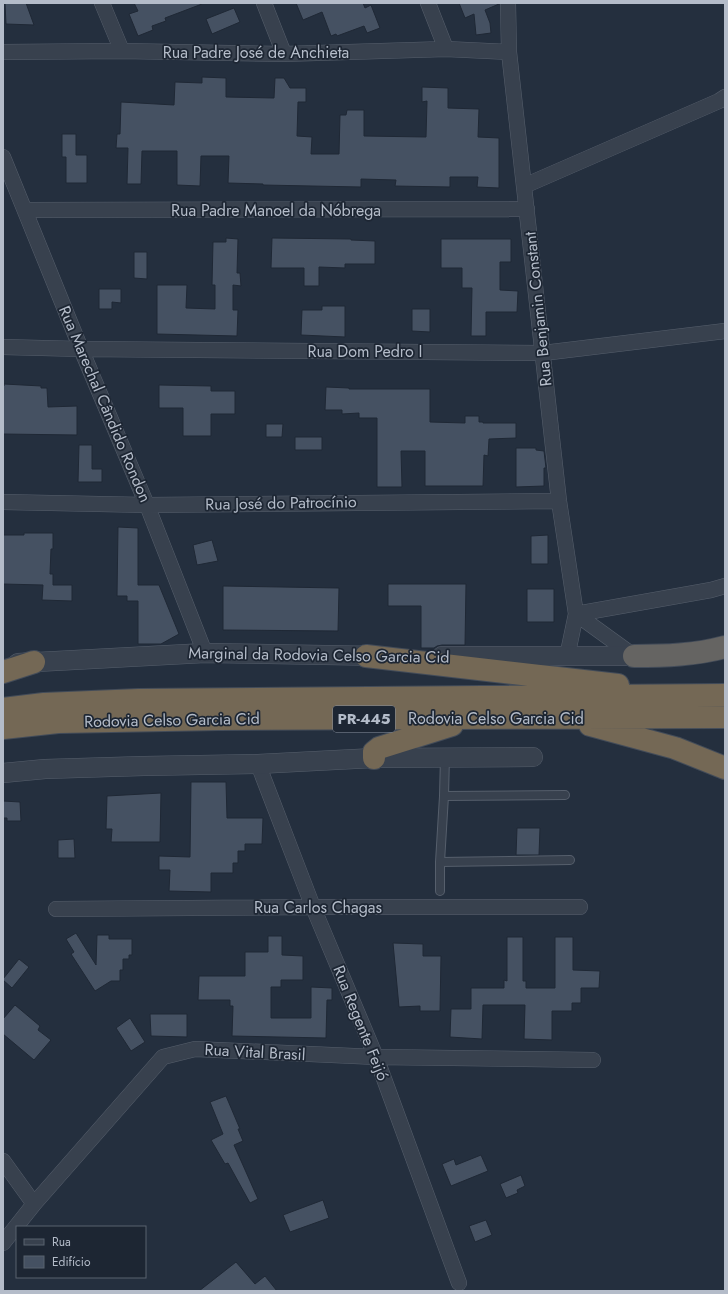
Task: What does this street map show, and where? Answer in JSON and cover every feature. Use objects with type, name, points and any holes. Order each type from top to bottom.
[{"type":"highway","points":[[634,656],[668,656],[711,651],[725,647]]},
{"type":"highway","points":[[366,656],[719,695]]},
{"type":"highway","points":[[3,672],[34,662]]},
{"type":"highway","name":"Rodovia Celso Garcia Cid","points":[[3,708],[44,704],[139,700],[719,695]]},
{"type":"highway","name":"Rodovia Celso Garcia Cid","points":[[3,728],[66,722],[219,719],[725,717]]},
{"type":"highway","points":[[374,758],[374,752],[379,748],[473,718]]},
{"type":"highway","points":[[562,718],[674,748],[725,768]]},
{"type":"street","points":[[102,3],[122,51]]},
{"type":"street","points":[[264,3],[284,54]]},
{"type":"street","points":[[428,3],[446,49]]},
{"type":"street","name":"Rua Benjamin Constant","points":[[508,3],[509,52],[560,501],[576,614],[567,657]]},
{"type":"street","name":"Rua Padre José de Anchieta","points":[[3,52],[122,51],[284,54],[446,49],[509,52]]},
{"type":"street","points":[[524,186],[719,101],[725,97]]},
{"type":"street","name":"Rua Marechal Cândido Rondon","points":[[3,157],[81,349],[147,504],[204,653]]},
{"type":"street","name":"Rua Padre Manoel da Nóbrega","points":[[25,210],[527,209]]},
{"type":"street","name":"Rua Dom Pedro I","points":[[3,347],[543,353],[725,331]]},
{"type":"street","name":"Rua José do Patrocínio","points":[[3,502],[147,504],[560,501]]},
{"type":"street","points":[[576,614],[711,590],[725,586]]},
{"type":"street","points":[[576,614],[634,656]]},
{"type":"street","name":"Marginal da Rodovia Celso Garcia Cid","points":[[3,664],[204,653],[366,656],[634,656]]},
{"type":"street","points":[[3,773],[54,768],[258,764],[374,758],[533,757]]},
{"type":"street","name":"Rua Regente Feijó","points":[[258,764],[313,907],[376,1057],[459,1283]]},
{"type":"street","name":"Rua Carlos Chagas","points":[[56,909],[313,907],[580,908]]},
{"type":"street","name":"Rua Vital Brasil","points":[[17,1226],[163,1057],[195,1049],[376,1057],[593,1060]]},
{"type":"street","points":[[3,1161],[34,1204]]},
{"type":"street","name":"Rua Vital Brasil","points":[[3,1243],[16,1227]]},
{"type":"lane","points":[[440,891],[445,757]]},
{"type":"lane","points":[[444,796],[565,795]]},
{"type":"lane","points":[[440,862],[570,860]]},
{"type":"building","points":[[5,3],[26,3],[34,25],[6,24]]},
{"type":"building","points":[[134,3],[202,4],[165,18],[166,21],[152,26],[153,30],[138,36],[129,14],[138,11]]},
{"type":"building","points":[[296,3],[363,3],[365,8],[371,5],[380,28],[367,33],[364,26],[337,36],[336,34],[331,36],[322,12],[303,20]]},
{"type":"building","points":[[459,3],[499,3],[485,10],[490,23],[491,33],[476,35],[474,14],[465,18]]},
{"type":"building","points":[[234,8],[240,22],[212,34],[206,19]]},
{"type":"building","points":[[202,77],[226,78],[226,97],[274,98],[275,78],[284,78],[290,88],[306,88],[306,102],[298,102],[297,136],[312,137],[311,154],[339,154],[340,115],[346,115],[347,110],[364,110],[364,136],[426,137],[427,101],[422,102],[422,87],[448,88],[448,108],[479,109],[478,137],[499,138],[499,188],[477,187],[478,177],[450,177],[450,187],[395,186],[396,180],[361,179],[361,187],[228,183],[229,156],[201,156],[200,186],[177,185],[177,151],[142,151],[141,184],[127,184],[128,148],[116,148],[117,134],[120,134],[121,102],[174,105],[175,82],[202,83]]},
{"type":"building","points":[[62,134],[76,134],[76,155],[87,155],[87,183],[66,183],[66,157],[62,157]]},
{"type":"building","points":[[226,238],[238,239],[237,273],[240,273],[241,286],[233,285],[233,310],[238,310],[237,336],[157,334],[157,285],[187,285],[186,308],[215,309],[215,285],[212,285],[213,242],[226,242]]},
{"type":"building","points":[[272,238],[351,239],[375,241],[375,264],[345,264],[345,268],[319,267],[319,286],[304,286],[304,268],[271,268]]},
{"type":"building","points":[[441,239],[511,239],[511,262],[500,262],[500,290],[518,291],[517,312],[486,312],[486,336],[471,336],[472,288],[462,288],[462,268],[441,268]]},
{"type":"building","points":[[134,252],[147,252],[147,279],[134,278]]},
{"type":"building","points":[[99,289],[121,289],[121,303],[112,302],[112,309],[99,309]]},
{"type":"building","points":[[322,306],[345,306],[345,337],[301,335],[302,310],[322,310]]},
{"type":"building","points":[[412,309],[430,309],[430,332],[412,331]]},
{"type":"building","points":[[4,384],[41,386],[41,388],[47,388],[48,407],[77,406],[77,435],[3,434]]},
{"type":"building","points":[[159,385],[211,386],[211,391],[235,391],[235,414],[211,414],[211,436],[183,436],[183,408],[159,408]]},
{"type":"building","points":[[326,387],[349,389],[430,389],[430,422],[465,423],[465,416],[479,416],[479,422],[483,423],[516,423],[516,438],[489,439],[488,456],[484,455],[483,486],[425,486],[425,451],[401,451],[402,487],[377,487],[377,418],[359,418],[359,413],[342,414],[342,410],[325,410]]},
{"type":"building","points":[[266,424],[283,424],[282,437],[266,437]]},
{"type":"building","points":[[295,437],[322,437],[322,450],[295,450]]},
{"type":"building","points":[[79,445],[92,445],[92,469],[102,469],[102,482],[78,482]]},
{"type":"building","points":[[516,448],[536,448],[536,450],[544,451],[546,468],[544,468],[544,486],[516,487]]},
{"type":"building","points":[[118,527],[138,528],[138,585],[159,585],[179,634],[161,644],[138,644],[138,601],[127,601],[127,596],[117,596]]},
{"type":"building","points":[[24,533],[53,533],[50,574],[53,574],[53,585],[72,585],[72,601],[42,600],[43,585],[3,584],[3,535],[24,535]]},
{"type":"building","points":[[548,535],[548,564],[531,564],[531,536]]},
{"type":"building","points":[[212,540],[218,561],[197,565],[193,545]]},
{"type":"building","points":[[388,584],[466,584],[465,645],[442,645],[434,648],[421,648],[421,606],[388,606]]},
{"type":"building","points":[[223,586],[339,588],[338,631],[223,630]]},
{"type":"building","points":[[527,589],[554,589],[554,622],[527,622]]},
{"type":"building","points":[[191,782],[226,782],[227,818],[263,818],[262,844],[245,844],[245,851],[238,851],[238,863],[233,863],[233,873],[211,873],[211,892],[169,891],[170,870],[159,870],[159,856],[190,857]]},
{"type":"building","points":[[161,793],[160,842],[111,842],[112,829],[106,829],[107,796]]},
{"type":"building","points":[[3,801],[20,802],[21,821],[7,821],[7,818],[3,818]]},
{"type":"building","points":[[517,828],[540,828],[539,855],[516,855]]},
{"type":"building","points":[[74,839],[75,858],[58,858],[58,840]]},
{"type":"building","points":[[76,933],[96,965],[97,935],[109,935],[109,939],[132,939],[132,955],[129,955],[129,959],[123,959],[123,970],[120,970],[120,981],[111,981],[95,991],[71,954],[74,952],[66,939]]},
{"type":"building","points":[[268,936],[282,936],[282,955],[303,956],[303,980],[281,980],[281,987],[271,987],[271,1018],[311,1018],[311,987],[332,988],[332,1000],[327,1000],[326,1038],[232,1036],[233,1006],[230,1006],[230,1000],[198,1000],[199,976],[245,976],[245,952],[268,952]]},
{"type":"building","points":[[507,937],[523,937],[523,981],[526,981],[526,988],[555,988],[555,937],[573,937],[573,970],[600,971],[599,988],[581,988],[581,1003],[572,1003],[572,1011],[552,1011],[552,1040],[524,1039],[525,1005],[483,1005],[482,1039],[450,1037],[451,1009],[471,1009],[471,988],[504,988],[504,980],[507,981]]},
{"type":"building","points":[[393,943],[423,944],[423,956],[441,956],[440,1011],[420,1011],[420,1006],[399,1007]]},
{"type":"building","points":[[19,959],[29,967],[12,988],[3,979]]},
{"type":"building","points":[[15,1005],[40,1026],[38,1030],[51,1040],[34,1060],[3,1034],[3,1019]]},
{"type":"building","points":[[150,1014],[187,1014],[187,1037],[151,1036]]},
{"type":"building","points":[[130,1018],[145,1042],[131,1051],[116,1028]]},
{"type":"building","points":[[226,1096],[240,1129],[238,1129],[243,1141],[234,1145],[258,1199],[250,1203],[228,1163],[225,1164],[211,1140],[223,1134],[210,1102]]},
{"type":"building","points":[[481,1155],[488,1171],[451,1186],[442,1164],[454,1159],[456,1165]]},
{"type":"building","points":[[521,1175],[525,1186],[517,1190],[518,1193],[506,1198],[500,1184]]},
{"type":"building","points":[[323,1200],[329,1218],[290,1232],[283,1215]]},
{"type":"building","points":[[486,1220],[492,1235],[475,1242],[469,1226]]},
{"type":"building","points":[[236,1262],[255,1284],[265,1276],[277,1291],[199,1291]]}]
